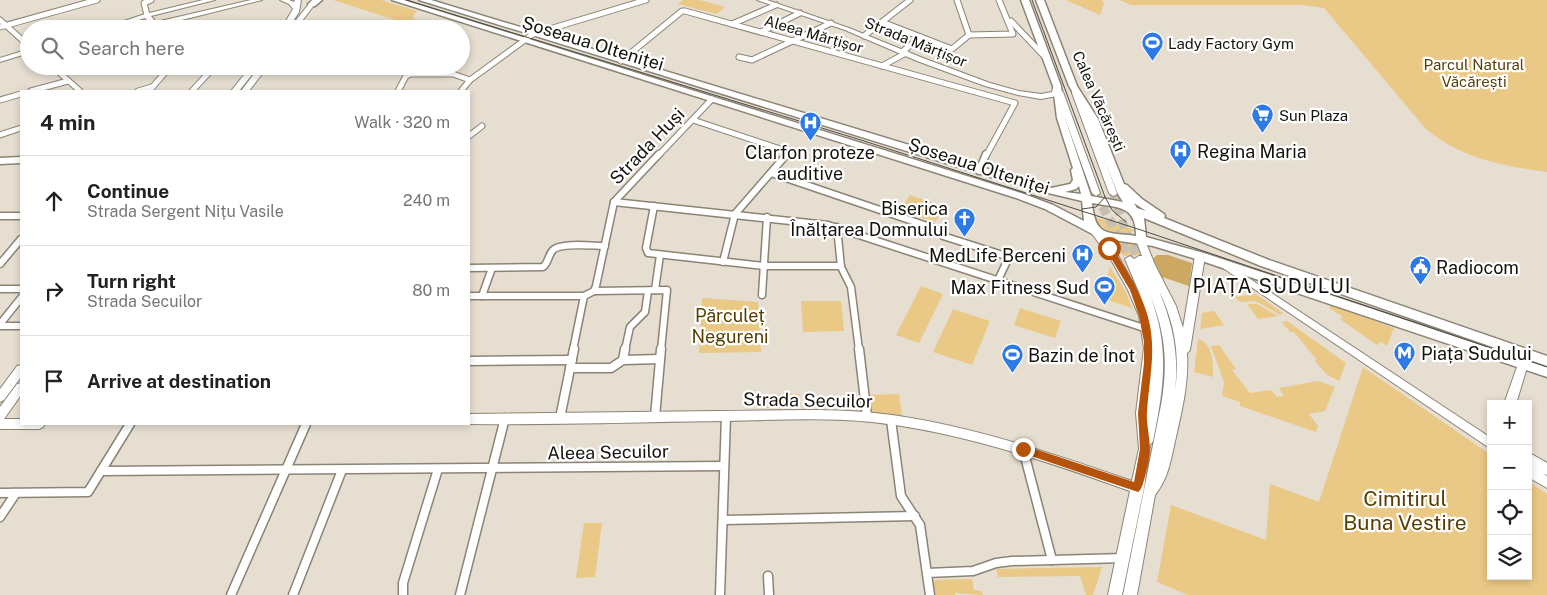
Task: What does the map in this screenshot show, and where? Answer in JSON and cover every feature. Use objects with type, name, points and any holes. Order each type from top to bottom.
[{"type":"main road","points":[[131,20],[212,0]]},
{"type":"main road","points":[[181,20],[259,0]]},
{"type":"main road","points":[[283,0],[291,3],[297,9]]},
{"type":"main road","points":[[290,20],[297,9],[298,0]]},
{"type":"main road","name":"Șoseaua Olteniței","points":[[396,0],[460,20]]},
{"type":"main road","name":"Șoseaua Olteniței","points":[[423,0],[1026,186],[1092,196],[1111,202],[1296,275],[1523,359],[1547,372]]},
{"type":"main road","name":"Strada Mărțișor","points":[[760,0],[831,23],[986,84],[1018,93],[1045,97]]},
{"type":"main road","name":"Calea Văcărești","points":[[1025,0],[1057,86],[1061,118],[1073,156],[1092,196],[1088,218],[1094,230]]},
{"type":"main road","name":"Calea Văcărești","points":[[1040,0],[1073,86],[1093,119],[1126,200],[1135,211],[1141,224],[1141,240]]},
{"type":"main road","points":[[299,20],[315,1]]},
{"type":"main road","points":[[147,15],[150,20]]},
{"type":"main road","name":"Șoseaua Olteniței","points":[[470,23],[1020,196],[1049,207],[1094,230],[1116,238],[1141,240],[1200,256],[1523,359],[1547,362]]},
{"type":"main road","points":[[0,60],[20,54]]},
{"type":"main road","points":[[236,90],[248,75]]},
{"type":"main road","points":[[246,90],[257,75]]},
{"type":"main road","points":[[1045,97],[1054,96],[1057,86]]},
{"type":"main road","points":[[1057,86],[1092,196]]},
{"type":"main road","points":[[1073,86],[1113,193]]},
{"type":"main road","points":[[1045,97],[1056,101],[1059,105]]},
{"type":"main road","points":[[1026,186],[1054,190],[1073,187],[1078,180],[1073,156]]},
{"type":"main road","points":[[1118,180],[1142,204],[1187,232]]},
{"type":"main road","points":[[1094,230],[1109,248],[1128,280],[1139,303],[1147,329],[1149,363],[1142,413],[1145,449]]},
{"type":"main road","points":[[1141,240],[1172,309],[1184,358]]},
{"type":"main road","points":[[1151,491],[1160,480],[1172,433],[1180,394],[1200,256]]},
{"type":"main road","points":[[1115,595],[1158,390],[1160,344],[1151,307],[1134,259],[1161,308],[1171,356],[1168,392],[1151,491],[1130,595]]},
{"type":"main road","points":[[1216,261],[1273,296],[1487,441]]},
{"type":"main road","points":[[1511,400],[1523,359]]},
{"type":"main road","points":[[0,397],[20,370]]},
{"type":"main road","points":[[0,416],[20,389]]},
{"type":"main road","name":"Strada Secuilor","points":[[470,419],[829,415],[867,417],[958,432],[1023,449],[1138,488]]},
{"type":"main road","points":[[0,424],[20,424]]},
{"type":"main road","points":[[1532,461],[1547,470]]},
{"type":"main road","points":[[1532,473],[1547,483]]},
{"type":"street","points":[[25,20],[97,0]]},
{"type":"street","points":[[147,15],[144,3],[151,0]]},
{"type":"street","points":[[462,90],[470,80],[533,34],[646,0]]},
{"type":"street","points":[[864,36],[910,0]]},
{"type":"street","points":[[882,22],[952,49],[969,35],[957,0]]},
{"type":"street","name":"Calea Văcărești","points":[[969,35],[1013,34],[999,0]]},
{"type":"street","points":[[732,24],[774,3]]},
{"type":"street","name":"Aleea Mărțișor","points":[[621,61],[683,11],[1015,103],[986,154],[979,171]]},
{"type":"street","points":[[761,32],[800,13]]},
{"type":"street","name":"Calea Văcărești","points":[[1005,15],[1047,59]]},
{"type":"street","points":[[0,20],[20,37]]},
{"type":"street","points":[[0,27],[20,21]]},
{"type":"street","points":[[739,57],[752,60],[831,23]]},
{"type":"street","points":[[882,66],[904,52],[921,37]]},
{"type":"street","points":[[62,75],[79,90]]},
{"type":"street","points":[[151,89],[163,75]]},
{"type":"street","points":[[193,90],[206,75]]},
{"type":"street","points":[[399,90],[408,75]]},
{"type":"street","points":[[456,75],[470,80]]},
{"type":"street","points":[[35,90],[68,81]]},
{"type":"street","points":[[0,100],[20,94]]},
{"type":"street","name":"Strada Huși","points":[[594,291],[614,202],[712,99]]},
{"type":"street","points":[[693,120],[788,151],[789,153],[735,214],[723,262]]},
{"type":"street","points":[[470,135],[482,126]]},
{"type":"street","points":[[0,135],[20,128]]},
{"type":"street","points":[[0,161],[20,160]]},
{"type":"street","points":[[772,174],[939,230],[943,236],[1009,257],[998,280]]},
{"type":"street","points":[[614,202],[804,221],[837,227],[1147,329]]},
{"type":"street","points":[[654,206],[646,248],[648,253],[764,266],[842,266]]},
{"type":"street","points":[[0,216],[20,216]]},
{"type":"street","points":[[762,295],[767,217]]},
{"type":"street","points":[[837,227],[845,281],[851,287],[867,417]]},
{"type":"street","points":[[0,264],[20,241]]},
{"type":"street","points":[[470,268],[543,267],[547,264],[553,250],[556,248],[605,246]]},
{"type":"street","points":[[623,360],[628,327],[636,317],[645,312],[660,255]]},
{"type":"street","points":[[482,296],[492,268]]},
{"type":"street","points":[[0,289],[20,289]]},
{"type":"street","points":[[470,296],[584,296],[594,291],[667,290],[655,416]]},
{"type":"street","points":[[560,418],[584,296]]},
{"type":"street","points":[[0,325],[20,299]]},
{"type":"street","points":[[0,325],[20,326]]},
{"type":"street","points":[[470,361],[571,364],[611,368],[623,360],[660,359]]},
{"type":"street","points":[[720,595],[726,416]]},
{"type":"street","points":[[460,595],[505,418]]},
{"type":"street","points":[[891,420],[901,496],[904,503],[915,516],[920,529],[930,595]]},
{"type":"street","points":[[0,493],[88,492],[129,425]]},
{"type":"street","points":[[231,595],[306,425]]},
{"type":"street","points":[[1023,449],[1052,560]]},
{"type":"street","name":"Aleea Secuilor","points":[[101,471],[438,470],[724,466]]},
{"type":"street","points":[[293,595],[342,470]]},
{"type":"street","points":[[403,595],[404,583],[438,470]]},
{"type":"street","points":[[0,517],[16,493]]},
{"type":"street","points":[[722,520],[915,516]]},
{"type":"street","points":[[927,573],[973,571],[996,563],[1012,561],[1124,558]]},
{"type":"street","points":[[768,576],[769,595]]},
{"type":"green space","points":[[333,0],[381,0],[417,11],[412,17],[415,19],[414,20],[396,20]]},
{"type":"green space","points":[[683,0],[700,0],[725,7],[716,14],[678,4]]},
{"type":"green space","points":[[1066,0],[1101,0],[1104,3],[1100,15]]},
{"type":"green space","name":"Parcul Natural Văcărești","points":[[1120,0],[1547,0],[1547,172],[1514,167],[1483,159],[1467,154],[1438,138],[1425,128],[1324,8],[1302,5],[1131,5]]},
{"type":"green space","points":[[910,195],[945,207],[935,222],[900,210]]},
{"type":"green space","points":[[1095,217],[1135,230],[1118,234],[1102,227]]},
{"type":"green space","points":[[1116,242],[1138,244],[1143,255],[1123,256]]},
{"type":"green space","points":[[1110,267],[1126,292],[1132,308],[1101,298]]},
{"type":"green space","points":[[921,286],[943,294],[919,343],[896,335]]},
{"type":"green space","points":[[1256,294],[1283,313],[1280,315],[1256,301],[1240,302],[1235,297]]},
{"type":"green space","name":"Părculeț Negureni","points":[[702,298],[758,302],[761,352],[699,353]]},
{"type":"green space","name":"Părculeț Negureni","points":[[801,301],[841,301],[844,331],[803,332]]},
{"type":"green space","points":[[1247,304],[1257,304],[1278,316],[1258,319]]},
{"type":"green space","points":[[1331,305],[1394,328],[1387,346],[1381,342],[1377,345],[1340,319],[1343,317],[1329,308]]},
{"type":"green space","points":[[1020,308],[1061,321],[1055,338],[1014,325]]},
{"type":"green space","points":[[953,309],[990,321],[972,365],[933,352]]},
{"type":"green space","points":[[1214,311],[1224,325],[1200,329],[1202,313]]},
{"type":"green space","points":[[1287,321],[1346,363],[1339,381],[1327,375],[1294,332],[1290,332],[1282,322]]},
{"type":"green space","points":[[1198,339],[1203,341],[1209,349],[1213,377],[1194,372]]},
{"type":"green space","points":[[1219,345],[1236,369],[1232,370],[1250,393],[1271,390],[1277,397],[1284,396],[1279,388],[1318,381],[1335,387],[1325,411],[1309,414],[1318,426],[1316,432],[1240,406],[1240,402],[1222,396],[1224,382],[1211,346]]},
{"type":"green space","name":"Cimitirul Buna Vestire","points":[[1363,367],[1487,452],[1487,580],[1532,580],[1532,484],[1547,494],[1547,595],[1188,595],[1157,582],[1171,505],[1266,540],[1270,484],[1319,502]]},
{"type":"green space","points":[[799,394],[800,407],[765,408],[765,395]]},
{"type":"green space","points":[[899,394],[902,416],[869,412],[867,395]]},
{"type":"green space","points":[[584,523],[602,523],[595,577],[576,578]]},
{"type":"green space","points":[[1102,567],[1093,595],[1086,595],[1080,576],[998,577],[996,569]]},
{"type":"green space","points":[[972,579],[974,590],[981,591],[983,595],[955,593],[955,595],[935,595],[933,582],[936,580]]},
{"type":"shaded area","points":[[1157,255],[1168,255],[1192,263],[1189,286],[1162,277],[1153,259]]},
{"type":"tunnel","points":[[1113,193],[1125,230],[1139,259]]},
{"type":"tunnel","points":[[1096,194],[1130,259]]},
{"type":"tram line","points":[[406,0],[864,141],[1141,230],[1547,367]]},
{"type":"tram line","points":[[1032,0],[1105,197]]},
{"type":"tram line","points":[[1082,209],[1096,207],[1105,197]]},
{"type":"tram line","points":[[1105,197],[1112,210],[1126,222]]},
{"type":"place","name":"Lady Factory Gym","points":[[1152,62]]},
{"type":"place","name":"Sun Plaza","points":[[1263,134]]},
{"type":"place","name":"Clarfon proteze auditive","points":[[810,141]]},
{"type":"place","name":"Regina Maria","points":[[1181,170]]},
{"type":"place","name":"Biserica Înălțarea Domnului","points":[[964,237]]},
{"type":"place","name":"MedLife Berceni","points":[[1082,274]]},
{"type":"place","name":"Radiocom","points":[[1420,286]]},
{"type":"place","name":"Max Fitness Sud","points":[[1105,306]]},
{"type":"place","name":"Piața Sudului","points":[[1405,372]]},
{"type":"place","name":"Bazin de Înot","points":[[1012,374]]},
{"type":"district","name":"PIAȚA SUDULUI","points":[[1272,286]]},
{"type":"route","points":[[1023,449],[1138,488],[1145,449],[1142,413],[1149,363],[1149,342],[1144,316],[1134,290],[1109,248]]}]
